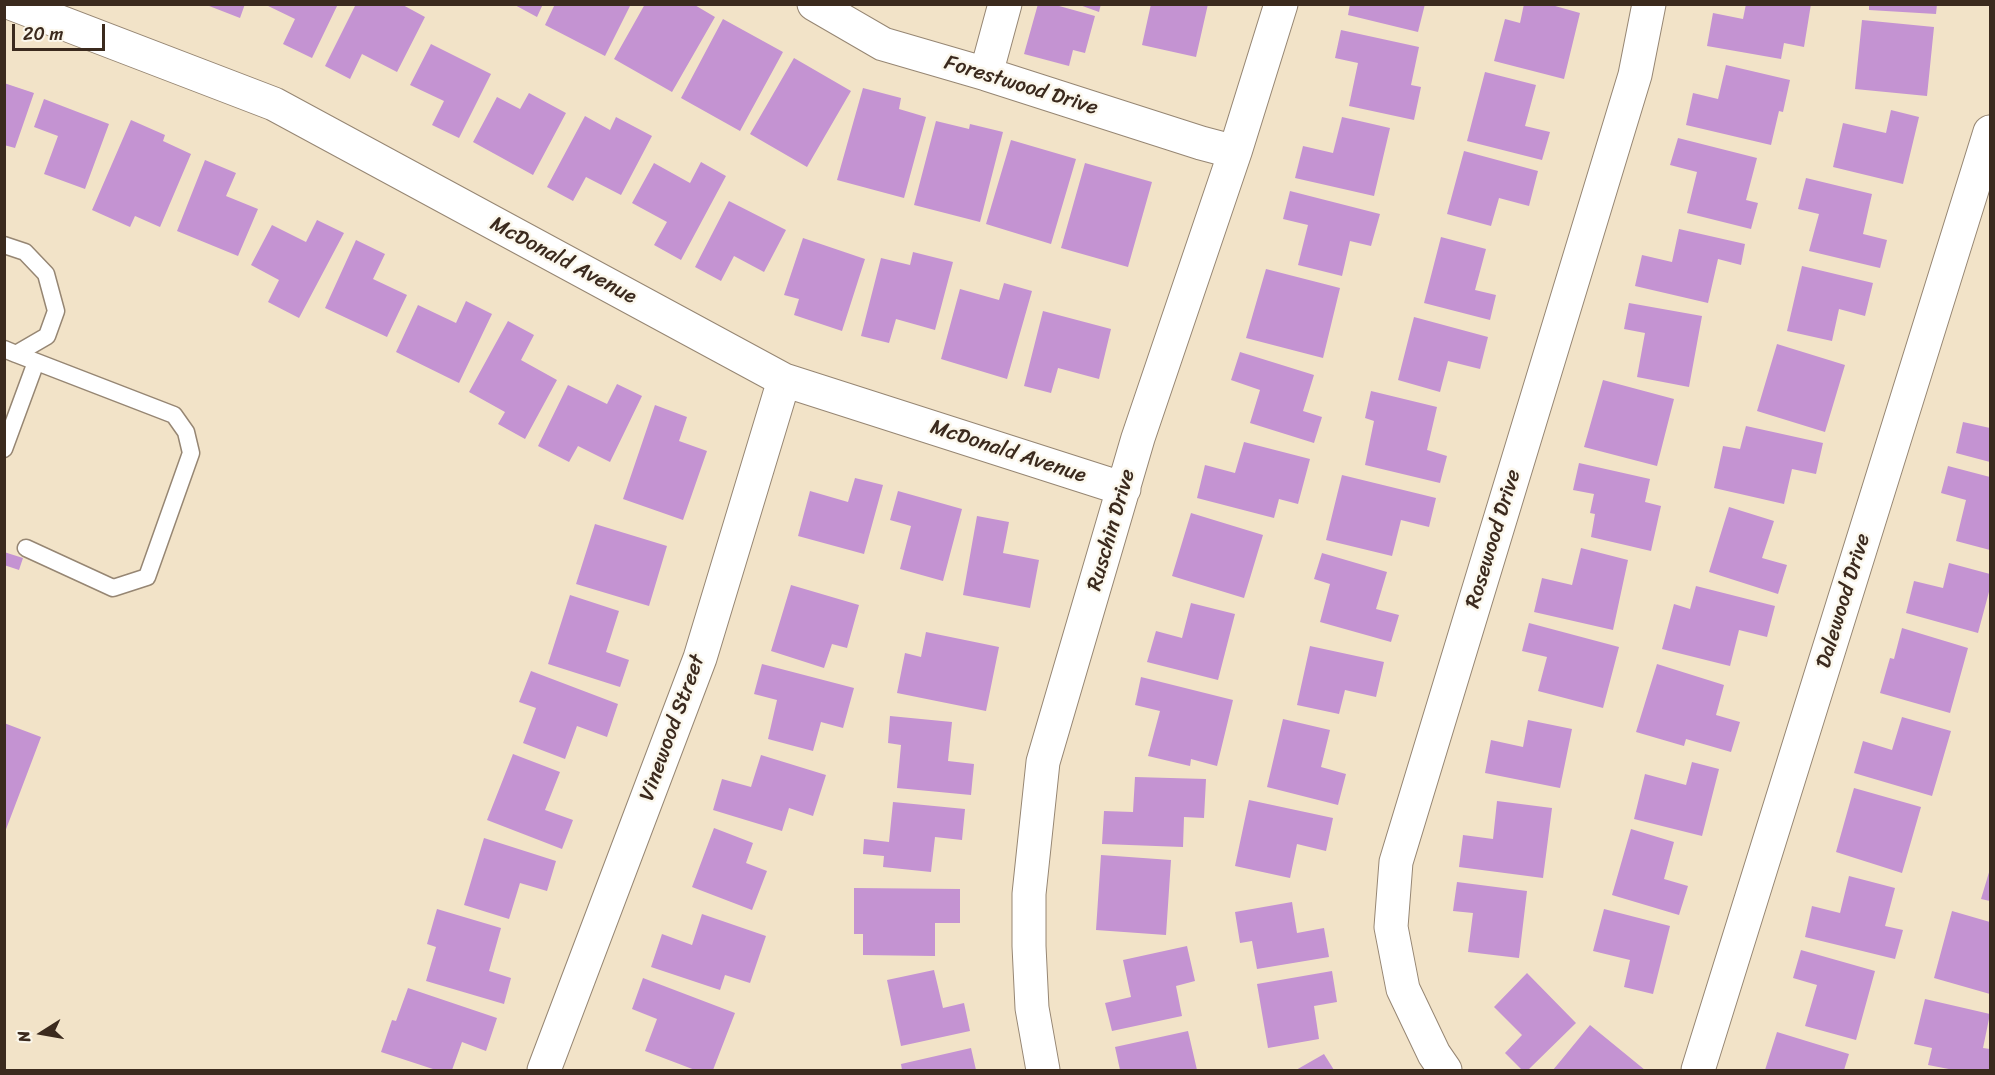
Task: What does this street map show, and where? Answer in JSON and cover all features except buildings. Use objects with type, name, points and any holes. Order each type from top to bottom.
[{"type":"street","name":"McDonald Avenue","points":[[13,4],[274,104],[784,380],[1124,489]]},
{"type":"street","name":"Forestwood Drive","points":[[814,4],[883,44],[1235,152]]},
{"type":"street","points":[[986,74],[1005,4]]},
{"type":"street","name":"Ruschin Drive","points":[[1043,1071],[1032,1008],[1029,894],[1043,762],[1138,438],[1235,152],[1281,4]]},
{"type":"street","name":"Rosewood Drive","points":[[1445,1071],[1434,1054],[1403,989],[1391,927],[1396,861],[1635,75],[1649,4]]},
{"type":"street","name":"Dalewood Drive","points":[[1698,1071],[1990,132]]},
{"type":"street","name":"Vinewood Street","points":[[544,1071],[699,658],[784,380]]},
{"type":"lane","points":[[4,245],[24,252],[46,274],[56,311],[47,336],[10,352]]},
{"type":"lane","points":[[10,352],[174,416],[186,432],[191,453],[147,577],[113,588],[26,548]]},
{"type":"lane","points":[[4,449],[36,362]]}]
